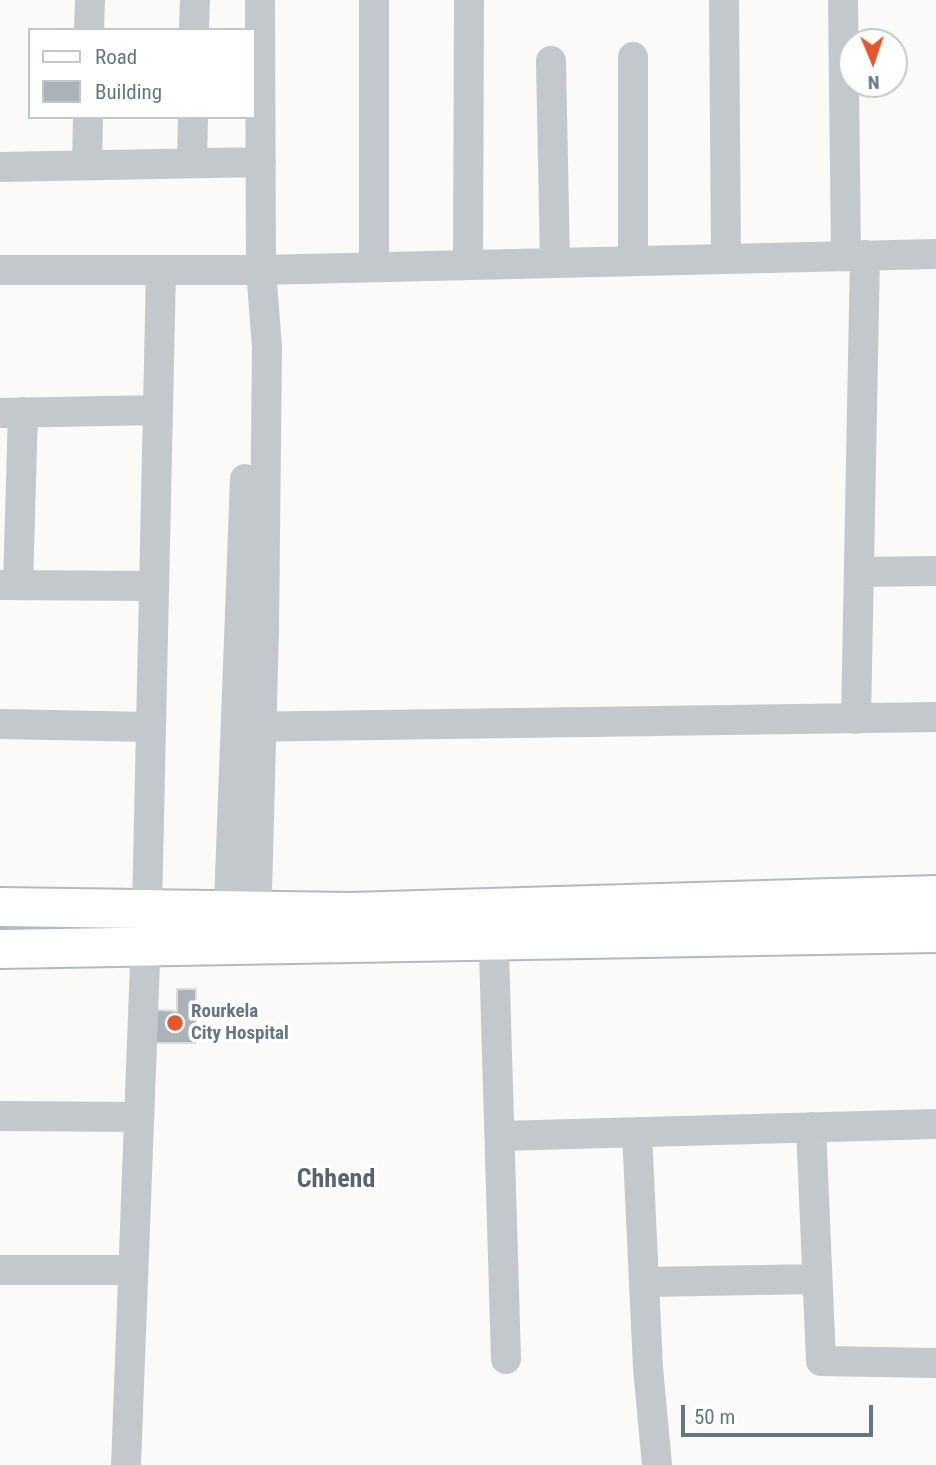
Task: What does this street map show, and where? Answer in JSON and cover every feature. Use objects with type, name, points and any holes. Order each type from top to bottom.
[{"type":"street","points":[[89,28],[90,0]]},
{"type":"street","points":[[194,28],[195,0]]},
{"type":"street","points":[[242,928],[250,727],[248,345],[261,270],[260,0]]},
{"type":"street","points":[[374,0],[374,267]]},
{"type":"street","points":[[468,265],[469,0]]},
{"type":"street","points":[[723,0],[726,258]]},
{"type":"street","points":[[843,0],[855,255],[859,572],[856,719]]},
{"type":"street","points":[[633,58],[633,261]]},
{"type":"street","points":[[551,61],[555,263]]},
{"type":"street","points":[[87,165],[88,119]]},
{"type":"street","points":[[192,163],[193,119]]},
{"type":"street","points":[[0,167],[261,162]]},
{"type":"street","points":[[0,270],[261,270],[936,254]]},
{"type":"street","points":[[126,1465],[146,947],[161,270]]},
{"type":"street","points":[[154,586],[9,585],[11,413],[158,410]]},
{"type":"street","points":[[859,572],[936,571]]},
{"type":"street","points":[[250,727],[936,718]]},
{"type":"street","points":[[0,724],[151,727]]},
{"type":"street","points":[[494,925],[936,895]]},
{"type":"street","points":[[0,907],[147,909],[242,928]]},
{"type":"street","points":[[494,925],[506,1359]]},
{"type":"street","points":[[0,949],[146,947],[242,928],[494,925],[936,933]]},
{"type":"street","points":[[0,1116],[139,1116]]},
{"type":"street","points":[[500,1136],[936,1124]]},
{"type":"street","points":[[811,1127],[821,1362],[936,1363]]},
{"type":"street","points":[[637,1132],[657,1465]]},
{"type":"street","points":[[0,1270],[133,1270]]},
{"type":"street","points":[[644,1282],[817,1279]]},
{"type":"building","points":[[177,989],[196,989],[196,1043],[155,1043],[156,1010],[177,1011]]},
{"type":"place","name":"Rourkela City Hospital","points":[[175,1023]]},
{"type":"district","name":"Chhend","points":[[336,1180]]}]
